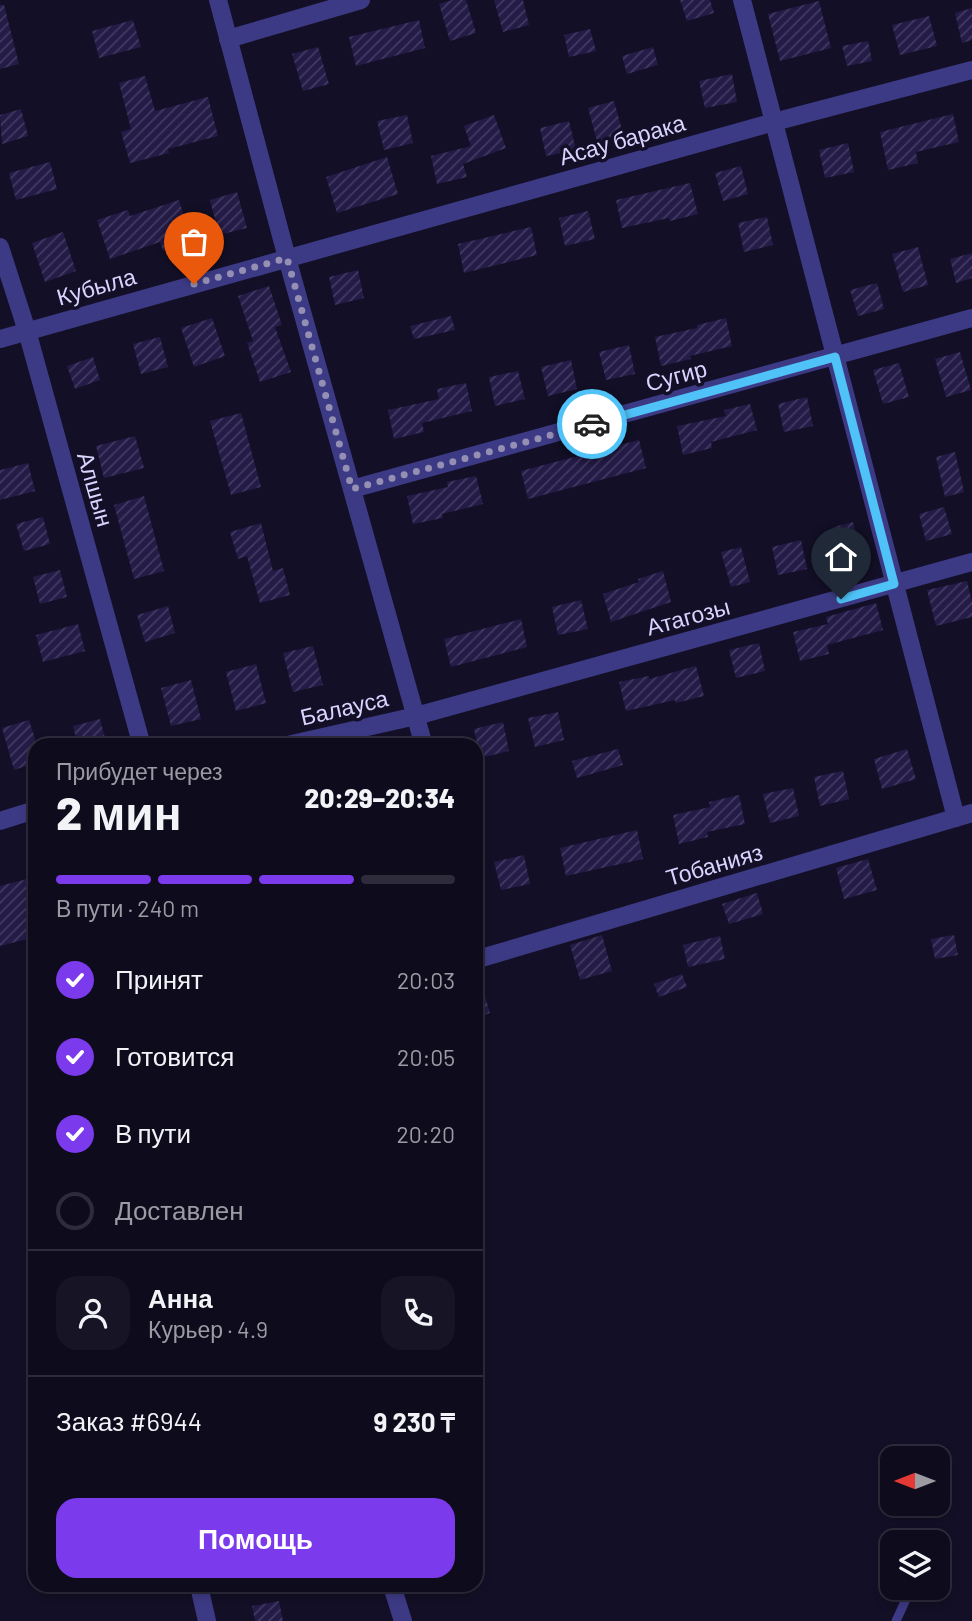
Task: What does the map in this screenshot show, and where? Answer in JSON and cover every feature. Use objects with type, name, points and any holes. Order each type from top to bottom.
[{"type":"street","points":[[218,0],[287,258],[422,738]]},
{"type":"street","points":[[228,39],[361,0]]},
{"type":"street","points":[[742,0],[894,584],[964,815]]},
{"type":"street","name":"Асау барака","points":[[287,258],[774,122],[972,70]]},
{"type":"street","name":"Алшын","points":[[0,247],[27,331],[140,738]]},
{"type":"street","name":"Кубыла","points":[[0,339],[287,258]]},
{"type":"street","name":"Сугир","points":[[352,489],[972,318]]},
{"type":"street","name":"Атагозы","points":[[416,716],[972,562]]},
{"type":"street","name":"Балауса","points":[[318,738],[416,716]]},
{"type":"street","points":[[0,821],[28,812]]},
{"type":"street","name":"Тобанияз","points":[[483,958],[964,815]]},
{"type":"street","points":[[200,1592],[207,1621]]},
{"type":"street","points":[[394,1592],[403,1621]]},
{"type":"lane","points":[[896,1621],[906,1600]]},
{"type":"building","points":[[466,0],[476,33],[450,41],[439,4]]},
{"type":"building","points":[[494,0],[523,0],[529,25],[503,32]]},
{"type":"building","points":[[680,0],[710,0],[714,13],[687,21]]},
{"type":"building","points":[[819,1],[831,48],[780,61],[768,14]]},
{"type":"building","points":[[0,5],[4,5],[19,64],[0,69]]},
{"type":"building","points":[[972,8],[972,40],[962,43],[955,13]]},
{"type":"building","points":[[929,16],[937,46],[900,55],[892,25]]},
{"type":"building","points":[[133,20],[141,47],[99,58],[92,31]]},
{"type":"building","points":[[419,20],[425,48],[356,66],[349,37]]},
{"type":"building","points":[[590,29],[596,51],[569,57],[564,35]]},
{"type":"building","points":[[868,41],[872,61],[847,66],[842,46]]},
{"type":"building","points":[[318,47],[329,84],[303,91],[292,54]]},
{"type":"building","points":[[653,47],[658,65],[627,74],[622,56]]},
{"type":"building","points":[[732,74],[737,102],[705,108],[699,81]]},
{"type":"building","points":[[145,76],[155,111],[208,97],[218,136],[168,149],[169,153],[130,163],[121,132],[131,129],[119,83]]},
{"type":"building","points":[[614,101],[624,137],[598,145],[588,108]]},
{"type":"building","points":[[21,109],[28,136],[2,144],[0,115]]},
{"type":"building","points":[[953,114],[959,142],[916,152],[918,163],[888,170],[880,132]]},
{"type":"building","points":[[407,115],[413,143],[384,150],[377,121]]},
{"type":"building","points":[[494,115],[506,148],[463,164],[467,177],[437,184],[431,156],[471,146],[464,126]]},
{"type":"building","points":[[569,121],[576,150],[546,156],[540,128]]},
{"type":"building","points":[[848,143],[854,172],[825,178],[819,150]]},
{"type":"building","points":[[387,157],[398,194],[337,213],[326,177]]},
{"type":"building","points":[[50,162],[57,189],[16,200],[9,173]]},
{"type":"building","points":[[741,166],[748,194],[723,201],[715,173]]},
{"type":"building","points":[[690,183],[698,214],[622,228],[616,200]]},
{"type":"building","points":[[237,192],[247,228],[219,235],[210,200]]},
{"type":"building","points":[[179,200],[192,242],[163,251],[160,242],[110,259],[97,220],[128,210],[130,216]]},
{"type":"building","points":[[588,211],[595,239],[565,246],[559,218]]},
{"type":"building","points":[[767,217],[773,245],[744,252],[738,223]]},
{"type":"building","points":[[531,227],[537,255],[464,273],[458,244]]},
{"type":"building","points":[[63,232],[76,271],[45,282],[32,243]]},
{"type":"building","points":[[918,247],[928,285],[903,292],[892,254]]},
{"type":"building","points":[[972,253],[972,278],[956,283],[950,259]]},
{"type":"building","points":[[358,270],[364,298],[335,305],[329,277]]},
{"type":"building","points":[[877,283],[884,309],[858,316],[850,290]]},
{"type":"building","points":[[269,286],[282,325],[275,327],[291,372],[260,382],[247,343],[253,341],[238,296]]},
{"type":"building","points":[[451,316],[455,330],[414,339],[410,326]]},
{"type":"building","points":[[212,318],[225,356],[194,367],[181,328]]},
{"type":"building","points":[[726,318],[732,346],[661,366],[655,337],[697,328],[697,325]]},
{"type":"building","points":[[160,337],[168,367],[141,374],[133,344]]},
{"type":"building","points":[[629,345],[635,374],[606,380],[599,352]]},
{"type":"building","points":[[960,352],[971,390],[946,397],[935,359]]},
{"type":"building","points":[[93,357],[100,380],[75,389],[67,366]]},
{"type":"building","points":[[571,360],[577,389],[548,396],[541,367]]},
{"type":"building","points":[[899,363],[909,397],[883,404],[873,370]]},
{"type":"building","points":[[518,371],[525,399],[495,406],[489,377]]},
{"type":"building","points":[[466,383],[472,411],[422,423],[424,432],[394,439],[388,410],[439,399],[437,389]]},
{"type":"building","points":[[807,397],[813,426],[784,432],[778,404]]},
{"type":"building","points":[[750,404],[757,430],[711,442],[712,448],[683,455],[677,426],[726,416],[724,410]]},
{"type":"building","points":[[241,413],[261,487],[231,495],[210,421]]},
{"type":"building","points":[[135,436],[144,468],[104,478],[96,446]]},
{"type":"building","points":[[639,440],[646,468],[528,499],[521,471]]},
{"type":"building","points":[[955,452],[964,492],[945,497],[936,457]]},
{"type":"building","points":[[28,463],[35,491],[0,500],[0,470]]},
{"type":"building","points":[[476,476],[483,504],[442,514],[443,518],[413,524],[407,496],[448,487],[447,482]]},
{"type":"building","points":[[144,496],[164,571],[134,579],[114,505]]},
{"type":"building","points":[[944,507],[952,534],[926,541],[919,514]]},
{"type":"building","points":[[43,517],[50,544],[24,551],[16,524]]},
{"type":"building","points":[[853,522],[862,557],[843,562],[833,527]]},
{"type":"building","points":[[261,523],[273,571],[283,568],[290,595],[260,603],[247,556],[238,559],[230,532]]},
{"type":"building","points":[[801,540],[807,569],[778,575],[772,547]]},
{"type":"building","points":[[741,547],[750,582],[731,587],[721,552]]},
{"type":"building","points":[[60,570],[67,597],[40,604],[33,577]]},
{"type":"building","points":[[663,571],[671,602],[611,622],[603,594]]},
{"type":"building","points":[[967,581],[972,617],[936,626],[927,590]]},
{"type":"building","points":[[581,600],[588,629],[558,635],[552,607]]},
{"type":"building","points":[[876,603],[883,630],[827,645],[829,654],[800,661],[793,632],[828,624],[826,617]]},
{"type":"building","points":[[168,606],[175,633],[145,642],[137,615]]},
{"type":"building","points":[[521,619],[527,647],[451,667],[444,639]]},
{"type":"building","points":[[78,624],[85,651],[43,662],[36,635]]},
{"type":"building","points":[[759,643],[765,671],[736,678],[729,650]]},
{"type":"building","points":[[313,646],[323,685],[293,692],[283,653]]},
{"type":"building","points":[[256,664],[266,703],[236,711],[226,672]]},
{"type":"building","points":[[696,666],[704,696],[626,711],[619,682],[649,676],[649,679]]},
{"type":"building","points":[[191,680],[201,719],[171,726],[161,688]]},
{"type":"building","points":[[558,712],[564,740],[535,747],[528,718]]},
{"type":"building","points":[[100,719],[105,738],[76,738],[73,726]]},
{"type":"building","points":[[29,720],[35,738],[28,738],[28,765],[14,770],[2,728]]},
{"type":"building","points":[[503,722],[509,751],[483,757],[483,738],[476,738],[474,729]]},
{"type":"building","points":[[618,749],[623,765],[577,778],[572,761]]},
{"type":"building","points":[[907,749],[916,779],[882,789],[874,759]]},
{"type":"building","points":[[843,771],[849,799],[820,806],[814,777]]},
{"type":"building","points":[[793,788],[799,816],[770,823],[763,794]]},
{"type":"building","points":[[739,795],[745,824],[707,832],[708,837],[679,844],[673,815],[710,807],[709,802]]},
{"type":"building","points":[[637,830],[643,859],[566,876],[560,848]]},
{"type":"building","points":[[524,855],[530,884],[501,890],[494,862]]},
{"type":"building","points":[[868,859],[877,890],[844,899],[836,868]]},
{"type":"building","points":[[28,879],[28,939],[0,946],[0,886]]},
{"type":"building","points":[[757,893],[763,914],[729,924],[722,904]]},
{"type":"building","points":[[602,935],[612,971],[580,980],[570,945]]},
{"type":"building","points":[[954,935],[958,955],[935,959],[931,939]]},
{"type":"building","points":[[720,936],[725,959],[688,967],[683,945]]},
{"type":"building","points":[[682,974],[687,987],[659,997],[654,984]]},
{"type":"building","points":[[483,989],[490,1013],[483,1016]]},
{"type":"building","points":[[279,1601],[283,1621],[255,1621],[252,1606]]},
{"type":"way so far","points":[[194,284],[287,258],[352,489],[592,424]]},
{"type":"route","points":[[592,424],[835,357],[894,584],[841,599]]}]
